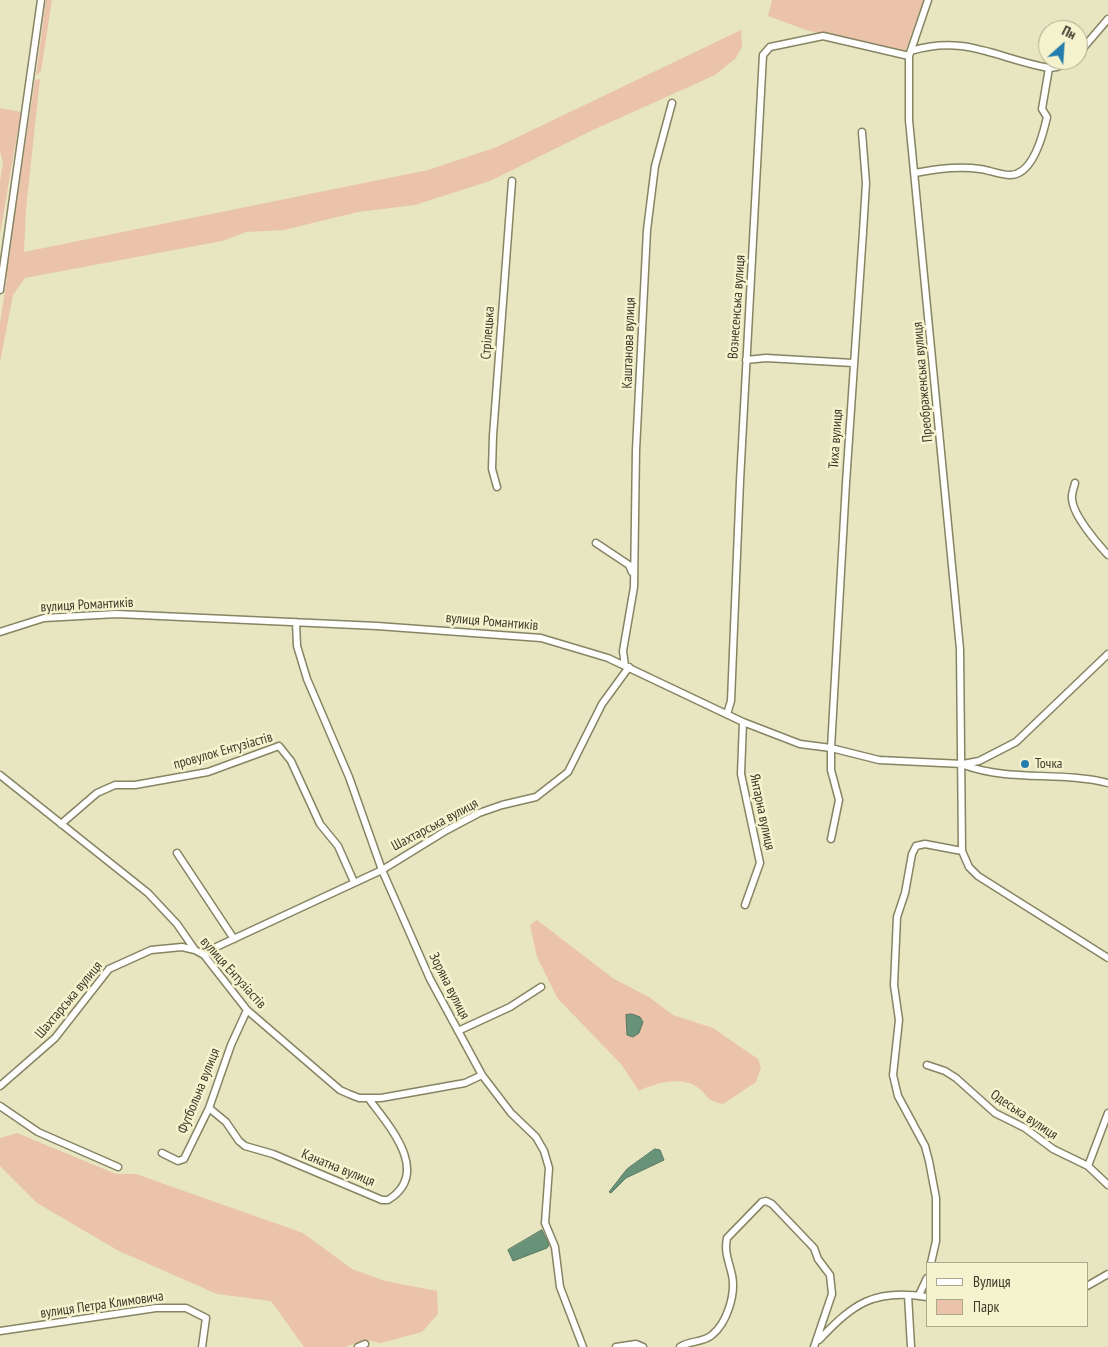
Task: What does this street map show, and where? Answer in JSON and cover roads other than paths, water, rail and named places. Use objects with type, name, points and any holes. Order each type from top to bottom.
[{"type":"street","points":[[0,290],[24,113],[42,0]]},
{"type":"street","name":"Преображенська вулиця","points":[[928,0],[910,54],[909,120],[960,649],[963,764],[962,851]]},
{"type":"street","points":[[1088,42],[1108,19]]},
{"type":"street","name":"Вознесенська вулиця","points":[[727,714],[731,701],[746,360],[764,55],[770,47],[823,36],[910,54]]},
{"type":"street","points":[[910,54],[936,44],[950,44],[986,50],[1038,65]]},
{"type":"street","points":[[915,173],[978,168],[1008,175],[1016,174],[1024,169],[1032,159],[1047,117],[1042,109],[1049,70]]},
{"type":"street","name":"Каштанова вулиця","points":[[627,666],[623,651],[634,588],[636,469],[646,230],[656,166],[672,103]]},
{"type":"street","name":"Тиха вулиця","points":[[831,839],[839,800],[831,770],[831,748],[853,363],[866,184],[862,132]]},
{"type":"street","name":"Стрілецька","points":[[498,487],[492,468],[493,436],[512,181]]},
{"type":"street","points":[[746,360],[766,358],[853,363]]},
{"type":"street","points":[[1075,483],[1072,498],[1074,508],[1095,540],[1108,555]]},
{"type":"street","points":[[596,543],[629,565],[634,576]]},
{"type":"street","name":"вулиця Романтиків","points":[[0,632],[44,618],[117,614],[296,622],[541,638],[584,650],[627,666],[743,722],[800,744],[831,748],[879,760],[963,764]]},
{"type":"street","name":"Зоряна вулиця","points":[[296,622],[297,646],[307,678],[349,777],[382,870],[430,979],[482,1075],[512,1113],[536,1137],[544,1151],[549,1168],[545,1223],[555,1248],[560,1287],[583,1347]]},
{"type":"street","points":[[963,764],[979,761],[1016,742],[1108,654]]},
{"type":"street","name":"Шахтарська вулиця","points":[[204,955],[234,938],[382,870],[389,864],[479,813],[536,797],[544,792],[568,772],[602,704],[627,666]]},
{"type":"street","name":"Янтарна вулиця","points":[[743,722],[741,774],[760,863],[745,904]]},
{"type":"street","name":"провулок Ентузіастів","points":[[61,824],[97,793],[115,786],[208,772],[279,746],[292,761],[320,824],[338,846],[354,882]]},
{"type":"street","points":[[963,764],[980,771],[1012,776],[1108,783]]},
{"type":"street","name":"вулиця Ентузіастів","points":[[0,775],[148,892],[177,924],[195,950],[204,955],[247,1010],[340,1090],[359,1098],[381,1098],[465,1082],[482,1075]]},
{"type":"street","points":[[931,1262],[936,1241],[936,1198],[929,1162],[925,1146],[898,1096],[894,1075],[894,1058],[899,1020],[894,985],[897,917],[906,893],[913,850],[925,844],[962,851],[969,867],[978,876],[1107,960]]},
{"type":"street","points":[[177,853],[234,938]]},
{"type":"street","name":"Шахтарська вулиця","points":[[0,1086],[55,1038],[109,969],[150,950],[182,947],[195,950]]},
{"type":"street","points":[[458,1031],[510,1007],[541,987]]},
{"type":"street","name":"Футбольна вулиця","points":[[162,1153],[178,1161],[184,1159],[209,1108],[231,1045],[247,1010]]},
{"type":"street","name":"Одеська вулиця","points":[[927,1065],[945,1071],[956,1078],[995,1113],[1025,1128],[1053,1149],[1088,1166],[1108,1185]]},
{"type":"street","name":"Канатна вулиця","points":[[209,1108],[226,1122],[239,1141],[246,1146],[273,1154],[382,1200],[388,1200],[405,1180],[408,1166],[404,1150],[369,1098]]},
{"type":"street","points":[[0,1106],[38,1132],[118,1167]]},
{"type":"street","points":[[1088,1166],[1108,1113]]},
{"type":"street","points":[[680,1347],[684,1344],[705,1340],[722,1325],[732,1297],[733,1277],[726,1257],[727,1238],[762,1202],[766,1201],[772,1204],[814,1248],[818,1259],[830,1275],[832,1294],[815,1345]]},
{"type":"street","points":[[1088,1285],[1108,1274]]},
{"type":"street","points":[[919,1295],[926,1280]]},
{"type":"street","points":[[815,1345],[859,1303],[890,1296],[919,1295],[926,1297]]},
{"type":"street","points":[[908,1296],[910,1347]]},
{"type":"street","name":"вулиця Петра Климовича","points":[[0,1331],[156,1308],[186,1308],[206,1318],[202,1347]]},
{"type":"street","points":[[358,1347],[365,1344]]},
{"type":"street","points":[[616,1347],[636,1344],[643,1347]]},
{"type":"place","name":"Точка","points":[[1025,764]]}]
